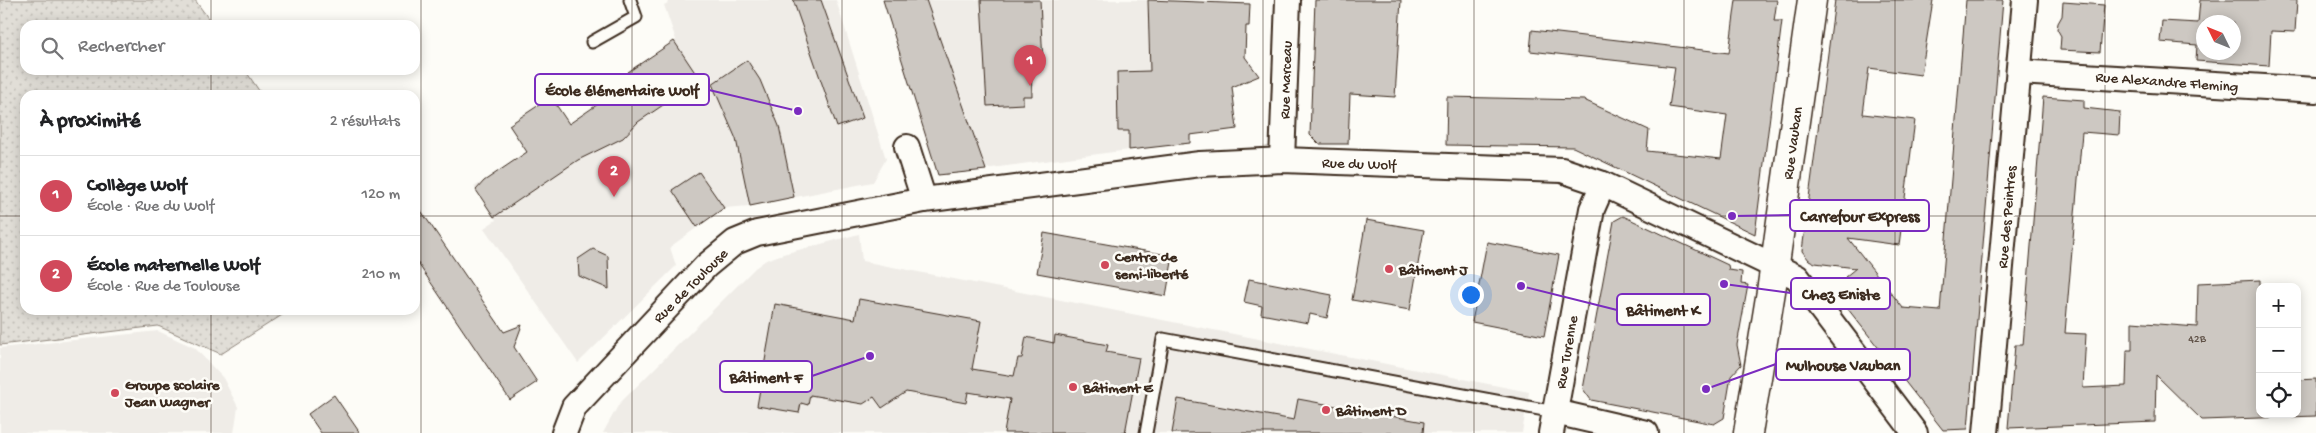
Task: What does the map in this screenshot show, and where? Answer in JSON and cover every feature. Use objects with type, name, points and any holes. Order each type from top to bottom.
[{"type":"main road","name":"Rue Vauban","points":[[1748,433],[1775,268],[1812,0]]},
{"type":"street","name":"Rue Marceau","points":[[1282,160],[1288,0]]},
{"type":"street","name":"Rue des Peintres","points":[[1986,433],[2025,0]]},
{"type":"street","name":"Rue Alexandre Fleming","points":[[2018,72],[2316,90]]},
{"type":"street","points":[[907,147],[924,200]]},
{"type":"street","name":"Rue du Wolf","points":[[924,200],[1200,164],[1282,160],[1562,170],[1603,184],[1797,278],[1915,433]]},
{"type":"street","name":"Rue Turenne","points":[[1553,422],[1592,209],[1603,184]]},
{"type":"street","name":"Rue de Toulouse","points":[[564,433],[574,407],[706,266],[735,242],[757,233],[924,200]]},
{"type":"street","points":[[1553,422],[1646,433]]},
{"type":"lane","points":[[592,42],[636,17],[630,0]]},
{"type":"lane","points":[[1146,433],[1163,339],[1553,422]]},
{"type":"shaded area","points":[[0,0],[195,0],[209,20],[20,20],[20,75],[248,75],[259,90],[20,90],[20,315],[282,315],[221,354],[158,326],[0,345]]},
{"type":"shaded area","points":[[667,0],[836,0],[886,159],[873,182],[750,206],[724,208],[670,247],[676,266],[578,363],[484,228],[496,220],[474,187],[527,152],[509,125],[551,97],[569,124],[633,80],[628,72],[676,40],[664,5],[668,3]]},
{"type":"shaded area","points":[[883,0],[1148,0],[1152,147],[938,175]]},
{"type":"shaded area","points":[[859,234],[862,261],[1529,392],[1522,433],[603,433],[619,404],[755,268],[766,260],[783,254]]},
{"type":"shaded area","name":"Groupe scolaire Jean Wagner","points":[[158,331],[195,348],[223,378],[238,407],[234,433],[0,433],[0,348]]},
{"type":"building","points":[[793,0],[821,0],[863,118],[837,127]]},
{"type":"building","points":[[883,0],[926,0],[986,170],[938,175]]},
{"type":"building","points":[[981,0],[1040,0],[1043,65],[1031,66],[1032,96],[1023,96],[1023,104],[987,106]]},
{"type":"building","points":[[1148,0],[1250,4],[1249,26],[1246,26],[1245,57],[1259,76],[1232,87],[1237,129],[1190,135],[1190,143],[1129,150],[1129,131],[1118,131],[1117,72],[1150,71]]},
{"type":"building","points":[[1315,0],[1401,0],[1395,97],[1350,94],[1348,144],[1319,144],[1310,135]]},
{"type":"building","points":[[1736,0],[1777,0],[1774,21],[1782,21],[1755,234],[1573,147],[1446,145],[1447,97],[1584,100],[1649,130],[1647,151],[1721,159],[1727,115],[1669,107],[1675,67],[1530,51],[1532,30],[1729,53]]},
{"type":"building","points":[[1835,0],[1933,0],[1921,75],[1869,68],[1863,114],[1915,120],[1899,245],[1848,238],[1903,308],[1940,311],[1966,0],[2003,0],[1968,429],[1943,430],[1833,290],[1882,300],[1884,296],[1845,277],[1856,268],[1815,263],[1809,260],[1802,251]]},
{"type":"building","points":[[2200,0],[2297,0],[2295,32],[2271,31],[2269,66],[2196,61],[2241,60],[2241,15],[2199,15]]},
{"type":"building","points":[[2063,2],[2104,5],[2100,52],[2060,50],[2061,36],[2057,29],[2062,16]]},
{"type":"building","points":[[2162,21],[2196,23],[2196,45],[2160,42]]},
{"type":"building","points":[[674,41],[700,80],[638,122],[623,138],[578,160],[494,217],[476,190],[484,181],[527,152],[509,125],[551,97],[569,124],[633,80],[628,72]]},
{"type":"building","points":[[747,60],[760,80],[779,126],[794,197],[750,206],[736,139],[712,84]]},
{"type":"building","points":[[2043,97],[2084,100],[2084,108],[2120,112],[2119,135],[2082,132],[2065,333],[2086,334],[2083,388],[2126,386],[2127,350],[2132,350],[2132,322],[2197,327],[2198,283],[2260,280],[2260,283],[2256,283],[2256,418],[2259,418],[2202,420],[2156,375],[2155,422],[2008,428],[2015,345],[2023,345]]},
{"type":"building","points":[[699,172],[724,208],[697,227],[672,190]]},
{"type":"building","points":[[420,209],[504,332],[522,325],[514,347],[537,382],[510,400],[420,266]]},
{"type":"building","points":[[1623,216],[1728,265],[1729,270],[1742,272],[1741,284],[1748,285],[1737,345],[1741,365],[1731,376],[1724,418],[1714,424],[1591,400],[1583,389],[1614,221]]},
{"type":"building","name":"Bâtiment J","points":[[1366,220],[1424,230],[1410,310],[1352,300]]},
{"type":"building","name":"Centre de semi-liberté","points":[[1044,233],[1173,256],[1166,296],[1037,273]]},
{"type":"building","points":[[1487,242],[1559,255],[1544,336],[1472,322]]},
{"type":"building","points":[[593,249],[608,256],[609,289],[579,276],[578,259]]},
{"type":"building","points":[[1249,279],[1332,295],[1327,318],[1310,314],[1308,323],[1261,314],[1262,306],[1244,302]]},
{"type":"building","points":[[859,299],[981,321],[972,369],[1014,376],[1018,358],[1022,358],[1026,337],[1054,343],[1055,335],[1108,345],[1106,352],[1139,358],[1125,433],[1004,433],[1010,399],[968,392],[966,403],[906,392],[882,408],[874,397],[863,404],[810,395],[808,405],[801,403],[799,413],[757,406],[775,304],[855,319]]},
{"type":"building","points":[[2316,379],[2316,416],[2301,417],[2301,380]]},
{"type":"building","points":[[334,395],[360,433],[321,433],[308,414]]},
{"type":"building","name":"Bâtiment D","points":[[1178,399],[1294,420],[1298,399],[1424,422],[1423,433],[1172,433]]},
{"type":"place","name":"Collège Wolf","points":[[1030,86]]},
{"type":"place","name":"École élémentaire Wolf","points":[[798,111]]},
{"type":"place","name":"École maternelle Wolf","points":[[614,197]]},
{"type":"place","name":"Carrefour Express","points":[[1732,216]]},
{"type":"place","name":"Centre de semi-liberté","points":[[1105,265]]},
{"type":"place","name":"Bâtiment J","points":[[1389,269]]},
{"type":"place","name":"Chez Eniste","points":[[1724,284]]},
{"type":"place","name":"Bâtiment K","points":[[1521,286]]},
{"type":"place","name":"Bâtiment F","points":[[870,356]]},
{"type":"place","name":"Bâtiment E","points":[[1073,387]]},
{"type":"place","name":"Mulhouse Vauban","points":[[1706,389]]},
{"type":"place","name":"Groupe scolaire Jean Wagner","points":[[115,393]]},
{"type":"place","name":"Bâtiment D","points":[[1326,410]]}]
